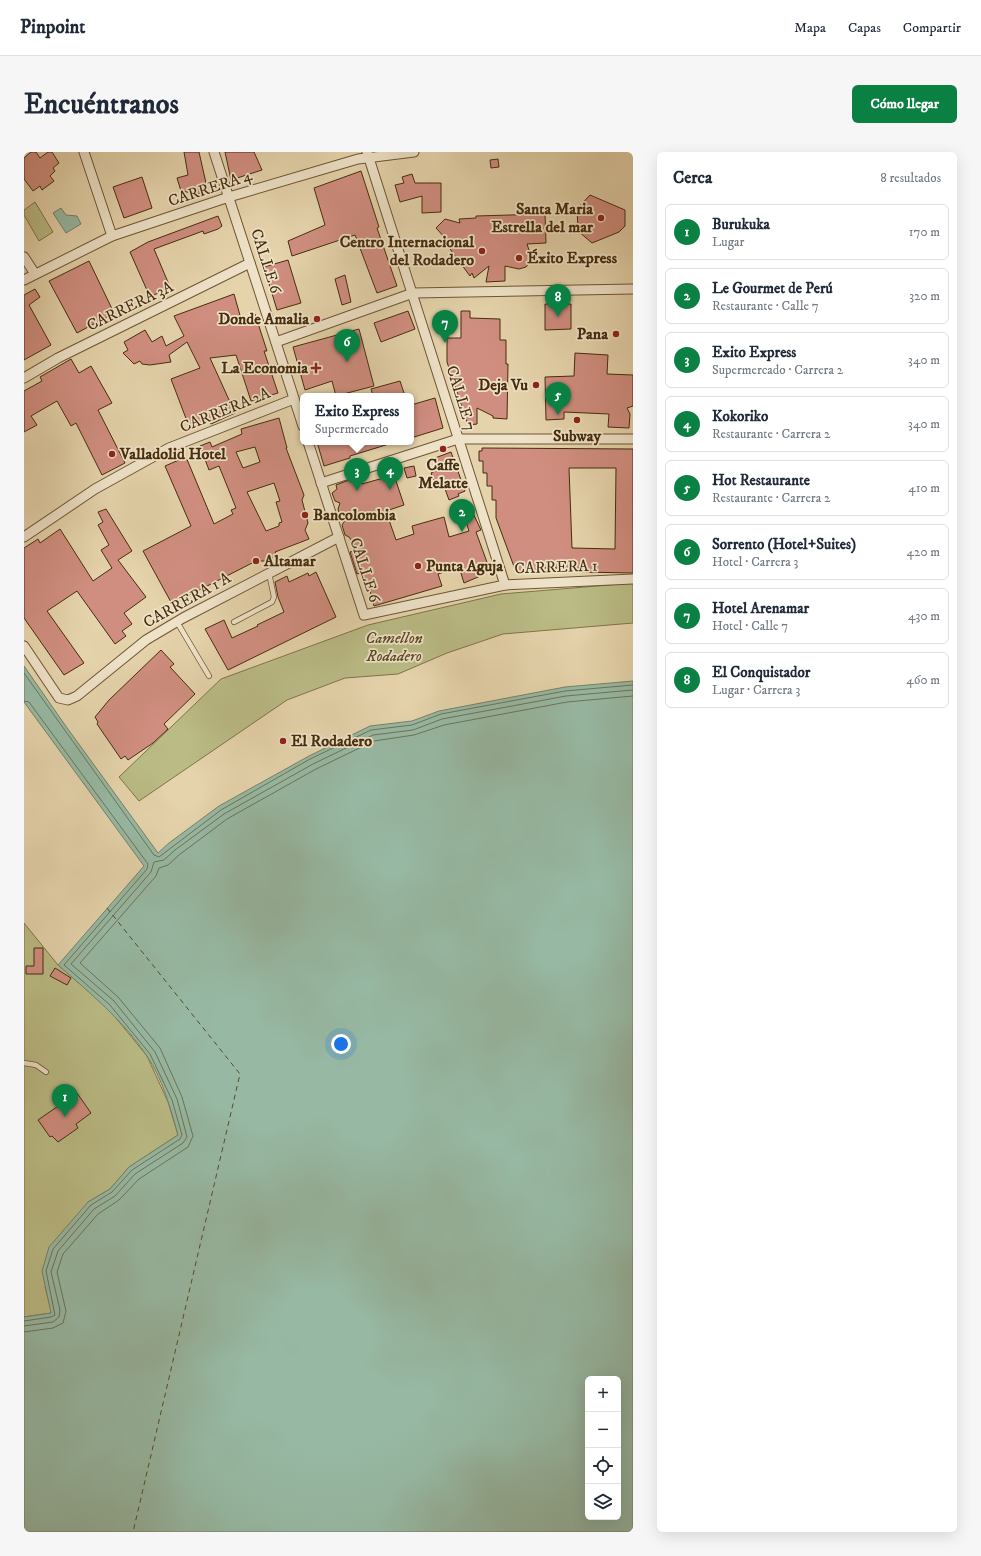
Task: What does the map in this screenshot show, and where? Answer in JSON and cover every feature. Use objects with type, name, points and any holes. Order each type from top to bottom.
[{"type":"street","points":[[84,152],[112,236]]},
{"type":"street","name":"CALLE 6","points":[[214,152],[300,417]]},
{"type":"street","name":"CARRERA 4","points":[[24,280],[112,236],[229,197],[358,160],[368,155],[414,152]]},
{"type":"street","name":"CALLE 7","points":[[368,155],[505,585]]},
{"type":"street","points":[[24,257],[34,274]]},
{"type":"street","name":"CARRERA 3A","points":[[24,378],[58,358],[250,263]]},
{"type":"street","points":[[276,342],[413,293],[633,290]]},
{"type":"street","name":"CARRERA 2A","points":[[24,537],[95,489],[169,448],[294,398]]},
{"type":"street","points":[[321,483],[458,439],[633,439]]},
{"type":"street","name":"CALLE 6","points":[[309,445],[364,615]]},
{"type":"street","name":"CARRERA 1 A","points":[[24,646],[59,698],[68,700],[77,696],[146,640],[177,622],[339,537]]},
{"type":"street","name":"CARRERA 1","points":[[364,615],[505,585],[633,579]]},
{"type":"lane","points":[[234,622],[272,602],[274,597],[269,574]]},
{"type":"lane","points":[[177,622],[209,676]]},
{"type":"lane","points":[[24,1063],[36,1065],[46,1072]]},
{"type":"green space","points":[[35,202],[53,232],[39,241],[24,215],[24,210]]},
{"type":"green space","name":"Camellon Rodadero","points":[[633,583],[633,623],[503,634],[447,653],[398,674],[345,678],[287,700],[139,801],[119,777],[221,679],[368,625],[501,594]]},
{"type":"green space","points":[[24,923],[58,965],[107,1007],[147,1056],[168,1102],[178,1135],[129,1167],[110,1189],[88,1202],[45,1287],[52,1313],[24,1317]]},
{"type":"water","points":[[61,208],[66,215],[77,216],[81,224],[66,233],[53,213]]},
{"type":"water","points":[[24,666],[158,853],[169,843],[219,806],[309,756],[370,726],[412,721],[439,711],[565,687],[633,681],[633,1532],[24,1532],[24,1317],[51,1313],[42,1271],[49,1247],[88,1202],[110,1189],[129,1167],[178,1135],[162,1084],[138,1043],[117,1019],[58,965],[144,866],[24,702]]},
{"type":"building","points":[[31,152],[36,152],[40,158],[48,152],[52,152],[59,163],[53,168],[55,171],[50,176],[54,181],[42,190],[40,186],[33,191],[24,179],[24,158]]},
{"type":"building","points":[[184,152],[199,152],[206,183],[199,194],[181,191],[177,178],[188,175]]},
{"type":"building","points":[[225,152],[254,152],[262,170],[231,180]]},
{"type":"building","points":[[498,159],[499,167],[491,168],[490,160]]},
{"type":"building","points":[[361,171],[379,227],[377,228],[397,286],[377,293],[355,235],[292,256],[288,241],[325,225],[314,188]]},
{"type":"building","points":[[412,174],[415,183],[441,183],[441,212],[422,213],[422,196],[400,202],[395,185],[404,183],[402,177]]},
{"type":"building","points":[[142,177],[152,208],[124,218],[113,187]]},
{"type":"building","name":"Santa Maria Estrella del mar","points":[[590,195],[625,210],[625,226],[619,232],[592,243],[578,231],[577,209]]},
{"type":"building","points":[[545,214],[546,243],[527,244],[531,256],[529,263],[526,267],[519,269],[505,266],[505,281],[486,282],[489,266],[474,278],[472,273],[470,276],[447,245],[445,241],[446,239],[436,228],[445,219],[460,223],[459,219],[476,218],[476,216]]},
{"type":"building","points":[[218,216],[222,226],[218,229],[204,234],[203,231],[154,249],[170,287],[150,297],[130,252],[148,242]]},
{"type":"building","points":[[288,260],[301,303],[277,310],[264,267]]},
{"type":"building","points":[[89,261],[114,313],[77,333],[49,281]]},
{"type":"building","points":[[345,275],[351,302],[342,305],[335,279]]},
{"type":"building","points":[[35,289],[40,297],[29,305],[51,345],[24,360],[24,295]]},
{"type":"building","points":[[234,294],[241,319],[255,314],[267,351],[264,351],[278,393],[251,401],[236,355],[210,358],[235,413],[211,424],[210,422],[190,429],[171,379],[200,368],[187,342],[169,355],[171,362],[150,365],[142,364],[140,361],[134,364],[123,353],[128,350],[124,342],[145,330],[152,342],[162,336],[166,346],[184,336],[174,316]]},
{"type":"building","points":[[545,304],[571,304],[571,329],[545,330]]},
{"type":"building","points":[[408,311],[415,329],[381,342],[374,323]]},
{"type":"building","points":[[461,311],[470,311],[470,318],[500,319],[500,340],[506,340],[506,364],[508,364],[507,419],[493,418],[493,416],[477,408],[477,424],[469,425],[467,422],[447,362],[447,338],[461,338]]},
{"type":"building","points":[[359,329],[374,386],[347,393],[335,393],[332,381],[305,390],[293,347]]},
{"type":"building","points":[[575,353],[608,355],[607,374],[633,375],[633,406],[627,408],[630,414],[629,428],[608,427],[609,414],[564,412],[564,419],[546,420],[545,377],[574,376]]},
{"type":"building","points":[[71,359],[79,373],[91,366],[112,403],[98,410],[125,463],[102,475],[76,423],[71,426],[57,401],[31,416],[37,425],[24,432],[24,391],[42,381],[40,377]]},
{"type":"building","points":[[400,381],[404,393],[372,393],[371,389]]},
{"type":"building","points":[[435,398],[443,428],[414,437],[414,404]]},
{"type":"building","points":[[279,418],[286,448],[304,495],[302,500],[308,523],[305,530],[309,539],[275,552],[276,554],[269,561],[256,561],[172,604],[143,551],[191,526],[165,466],[186,457],[214,524],[233,514],[231,510],[236,508],[219,466],[209,470],[200,446],[210,442],[212,447],[242,434],[241,429]],"holes":[[[255,447],[260,462],[243,468],[236,452]],[[274,483],[280,501],[276,502],[282,522],[279,523],[279,526],[266,531],[247,492]]]},
{"type":"building","points":[[318,445],[386,445],[350,456],[350,458],[324,466]]},
{"type":"building","points":[[482,448],[633,449],[633,573],[579,572],[579,568],[542,568],[516,572],[496,518],[496,500],[492,500],[492,486],[487,486],[487,473],[483,473],[483,461],[479,461],[479,451],[482,451]],"holes":[[[569,468],[616,468],[615,549],[572,548]]]},
{"type":"building","points":[[451,452],[465,491],[458,494],[459,496],[449,500],[444,486],[437,489],[431,473],[439,469],[435,458]]},
{"type":"building","points":[[414,466],[416,476],[407,478],[404,468]]},
{"type":"building","points":[[394,475],[404,505],[389,510],[391,520],[389,520],[396,540],[414,534],[412,526],[444,517],[449,537],[469,531],[464,516],[473,513],[481,530],[476,532],[488,565],[485,574],[464,583],[459,567],[438,574],[442,586],[374,606],[369,587],[366,588],[361,573],[357,574],[350,552],[358,550],[349,537],[345,535],[342,525],[346,519],[340,516],[338,509],[340,503],[335,501],[332,493],[337,489],[336,485],[349,480],[350,482],[360,479],[362,484]]},
{"type":"building","points":[[106,509],[132,551],[118,560],[146,597],[124,613],[132,624],[122,631],[126,636],[115,644],[77,591],[47,611],[84,663],[64,675],[24,618],[24,548],[38,539],[40,543],[60,529],[93,581],[112,568],[101,550],[109,545],[98,525],[103,522],[98,512]]},
{"type":"building","points":[[316,572],[336,617],[228,670],[205,629],[224,620],[232,638],[258,626],[257,625],[284,612],[278,597],[275,582],[287,576],[289,582],[308,573],[309,576]]},
{"type":"building","points":[[161,650],[174,664],[170,667],[195,694],[164,724],[168,729],[153,743],[128,760],[125,756],[121,759],[97,724],[98,722],[95,717],[109,700]]},
{"type":"building","points":[[34,948],[43,948],[43,974],[26,974],[26,966],[34,966]]},
{"type":"building","points":[[55,968],[71,978],[67,985],[50,976]]},
{"type":"building","points":[[77,1093],[91,1113],[76,1124],[78,1128],[58,1142],[52,1136],[50,1137],[38,1120]]},
{"type":"ferry route","points":[[107,908],[240,1074],[133,1532]]},
{"type":"place","name":"Santa Maria Estrella del mar","points":[[601,218]]},
{"type":"place","name":"Centro Internacional del Rodadero","points":[[482,251]]},
{"type":"place","name":"Éxito Express","points":[[519,258]]},
{"type":"place","name":"El Conquistador","points":[[558,317]]},
{"type":"place","name":"Donde Amalia","points":[[317,319]]},
{"type":"place","name":"Pana","points":[[616,334]]},
{"type":"place","name":"Hotel Arenamar","points":[[445,343]]},
{"type":"place","name":"Sorrento (Hotel+Suites)","points":[[347,362]]},
{"type":"place","name":"La Economia","points":[[316,368]]},
{"type":"place","name":"Deja Vu","points":[[536,385]]},
{"type":"place","name":"Hot Restaurante","points":[[558,415]]},
{"type":"place","name":"Subway","points":[[577,420]]},
{"type":"place","name":"Caffe Melatte","points":[[443,449]]},
{"type":"place","name":"Valladolid Hotel","points":[[112,454]]},
{"type":"place","name":"Kokoriko","points":[[390,490]]},
{"type":"place","name":"Exito Express","points":[[357,491]]},
{"type":"place","name":"Bancolombia","points":[[305,515]]},
{"type":"place","name":"Le Gourmet de Perú","points":[[462,532]]},
{"type":"place","name":"Altamar","points":[[256,561]]},
{"type":"place","name":"Punta Aguja","points":[[418,566]]},
{"type":"place","name":"El Rodadero","points":[[283,741]]},
{"type":"place","name":"Burukuka","points":[[65,1117]]}]
